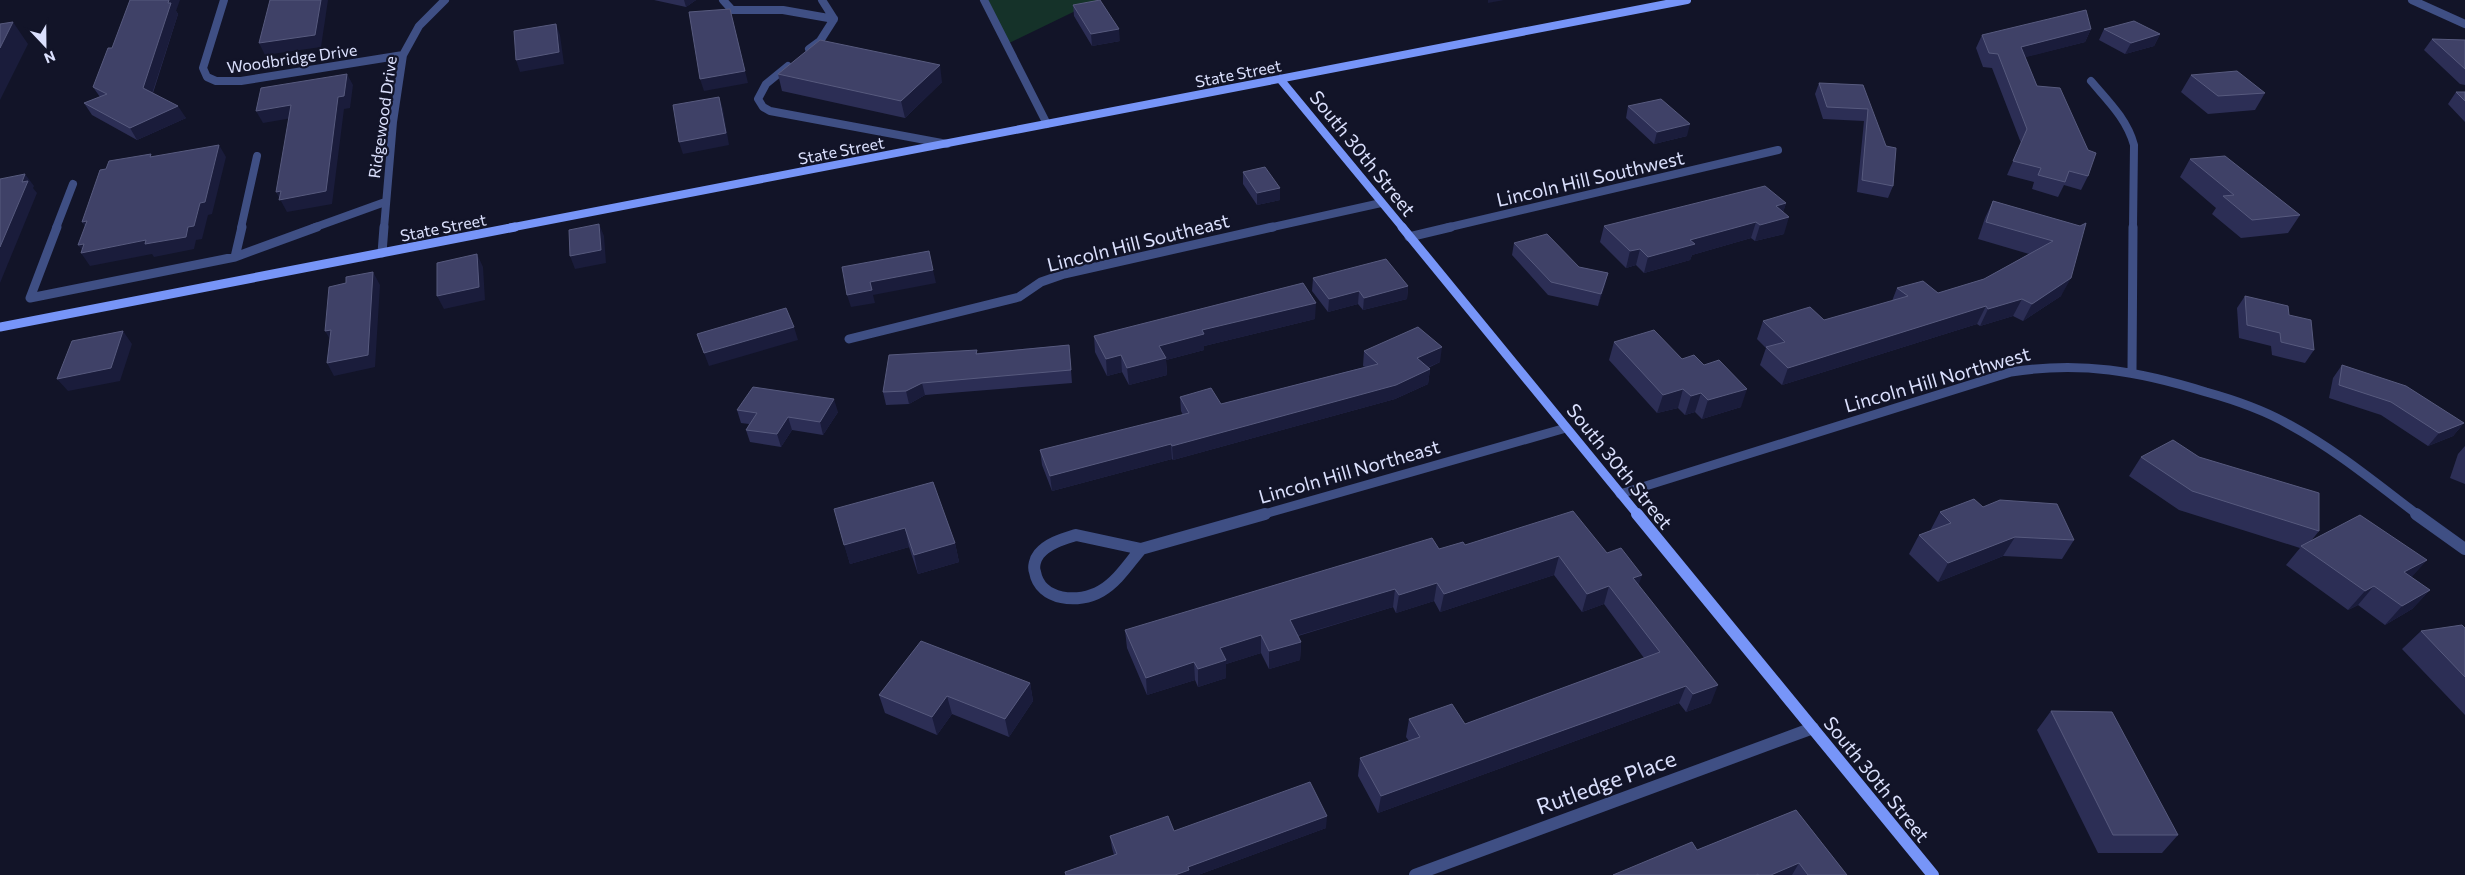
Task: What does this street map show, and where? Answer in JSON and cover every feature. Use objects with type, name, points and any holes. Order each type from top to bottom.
[{"type":"main road","name":"State Street","points":[[0,328],[1686,0]]},
{"type":"main road","name":"South 30th Street","points":[[1280,79],[1933,875]]},
{"type":"street","name":"Woodbridge Drive","points":[[224,0],[203,68],[207,77],[216,81],[241,81],[403,55]]},
{"type":"street","name":"Ridgewood Drive","points":[[382,253],[385,202],[403,55],[410,39],[419,26],[446,0]]},
{"type":"street","points":[[723,0],[732,10],[767,7],[798,10],[834,19]]},
{"type":"street","points":[[822,0],[834,19]]},
{"type":"street","points":[[984,0],[1047,124]]},
{"type":"street","points":[[2412,0],[2465,24]]},
{"type":"street","points":[[804,53],[820,41],[834,19]]},
{"type":"street","points":[[796,60],[761,89],[758,99],[763,107],[770,111],[948,144]]},
{"type":"street","points":[[2091,80],[2132,132],[2134,146],[2132,370]]},
{"type":"street","name":"Lincoln Hill Southwest","points":[[1409,237],[1778,150]]},
{"type":"street","points":[[235,257],[257,156]]},
{"type":"street","points":[[73,184],[30,298],[235,257],[385,202]]},
{"type":"street","name":"Lincoln Hill Southeast","points":[[849,339],[1019,297],[1041,282],[1064,274],[1381,203]]},
{"type":"street","name":"Lincoln Hill Northwest","points":[[1620,494],[2011,372],[2064,364],[2132,370],[2229,397],[2301,432],[2465,549]]},
{"type":"street","name":"Lincoln Hill Northeast","points":[[1141,549],[1108,586],[1095,594],[1080,598],[1064,599],[1049,594],[1039,586],[1034,575],[1034,562],[1040,551],[1060,538],[1076,535],[1091,537],[1141,549],[1566,428]]},
{"type":"street","name":"Rutledge Place","points":[[1415,875],[1812,728]]},
{"type":"green space","points":[[984,0],[1098,0],[1005,45]]},
{"type":"building","points":[[130,0],[169,0],[168,3],[171,3],[143,88],[178,106],[130,128],[84,103],[107,94],[93,87],[108,48],[112,48]]},
{"type":"building","points":[[270,0],[321,0],[315,35],[259,43]]},
{"type":"building","points":[[1100,0],[1119,29],[1091,34],[1073,5]]},
{"type":"building","points":[[730,9],[745,71],[700,79],[689,12]]},
{"type":"building","points":[[2086,10],[2091,29],[2021,47],[2037,86],[2060,88],[2088,150],[2096,153],[2088,176],[2069,171],[2065,182],[2038,175],[2041,168],[2013,161],[2027,129],[1998,54],[1989,53],[1982,35]]},
{"type":"building","points":[[2134,21],[2160,34],[2131,43],[2104,29]]},
{"type":"building","points":[[13,22],[0,48],[0,24]]},
{"type":"building","points":[[556,24],[559,52],[516,60],[514,31]]},
{"type":"building","points":[[2432,39],[2465,40],[2465,69]]},
{"type":"building","points":[[820,40],[940,65],[901,101],[778,74]]},
{"type":"building","points":[[2237,71],[2265,93],[2218,96],[2191,75]]},
{"type":"building","points":[[347,74],[344,96],[338,97],[326,191],[279,200],[281,191],[276,192],[291,105],[256,111],[261,88]]},
{"type":"building","points":[[1819,83],[1863,85],[1886,146],[1896,148],[1893,186],[1862,180],[1868,109],[1827,107]]},
{"type":"building","points":[[2456,92],[2465,92],[2465,101]]},
{"type":"building","points":[[719,97],[726,133],[679,142],[673,105]]},
{"type":"building","points":[[1661,99],[1690,124],[1657,132],[1628,106]]},
{"type":"building","points":[[219,145],[205,202],[200,203],[194,226],[188,227],[186,237],[145,244],[146,240],[81,253],[84,244],[78,245],[87,221],[82,222],[100,170],[106,169],[109,161],[151,154],[150,157]]},
{"type":"building","points":[[2225,156],[2300,215],[2252,220],[2223,196],[2234,195],[2190,159]]},
{"type":"building","points":[[1265,167],[1280,188],[1257,193],[1243,172]]},
{"type":"building","points":[[25,174],[22,182],[28,181],[0,247],[0,179]]},
{"type":"building","points":[[1765,186],[1786,203],[1776,206],[1789,217],[1760,225],[1756,222],[1690,240],[1695,244],[1648,257],[1640,249],[1630,251],[1604,226]]},
{"type":"building","points":[[1993,201],[2080,226],[2086,223],[2071,278],[2032,304],[2022,299],[1988,309],[1986,306],[1788,368],[1766,347],[1785,342],[1763,321],[1810,307],[1824,320],[1908,296],[1897,288],[1923,281],[1938,293],[1984,279],[2053,241],[1986,222]]},
{"type":"building","points":[[599,224],[601,250],[570,256],[569,230]]},
{"type":"building","points":[[1547,234],[1579,267],[1608,273],[1601,294],[1551,282],[1514,243]]},
{"type":"building","points":[[929,251],[933,270],[870,282],[872,290],[847,295],[842,267]]},
{"type":"building","points":[[477,254],[479,287],[437,296],[437,263]]},
{"type":"building","points":[[1386,259],[1408,286],[1364,298],[1359,291],[1329,299],[1313,278]]},
{"type":"building","points":[[373,272],[368,355],[327,363],[331,330],[325,331],[329,287],[346,283],[346,277]]},
{"type":"building","points":[[1303,283],[1316,303],[1202,330],[1204,334],[1159,346],[1166,358],[1127,368],[1121,355],[1106,359],[1094,336]]},
{"type":"building","points":[[2245,296],[2288,306],[2289,315],[2311,320],[2314,350],[2281,342],[2280,333],[2247,325]]},
{"type":"building","points":[[786,308],[794,327],[704,353],[697,334]]},
{"type":"building","points":[[1418,327],[1442,347],[1417,358],[1430,369],[1396,385],[1172,446],[1171,444],[1050,476],[1040,450],[1189,413],[1180,397],[1211,388],[1221,404],[1378,364],[1364,351]]},
{"type":"building","points":[[1654,330],[1682,359],[1694,355],[1704,365],[1719,360],[1747,389],[1708,400],[1701,393],[1691,396],[1683,389],[1663,395],[1614,342]]},
{"type":"building","points":[[123,331],[111,368],[57,379],[72,341]]},
{"type":"building","points":[[1069,345],[1071,370],[922,383],[906,391],[883,392],[889,355],[977,350],[976,354]]},
{"type":"building","points":[[2342,365],[2406,386],[2464,423],[2439,433],[2391,402],[2339,385]]},
{"type":"building","points":[[753,387],[834,399],[820,422],[788,417],[777,434],[746,430],[757,413],[737,410]]},
{"type":"building","points":[[2173,440],[2199,457],[2319,493],[2319,531],[2192,491],[2141,457]]},
{"type":"building","points":[[933,482],[955,543],[914,555],[905,528],[844,545],[834,509]]},
{"type":"building","points":[[1974,499],[1983,507],[2000,500],[2057,504],[2074,540],[2015,537],[1948,563],[1919,535],[1951,523],[1940,512]]},
{"type":"building","points":[[1573,511],[1607,553],[1621,548],[1642,575],[1633,578],[1718,685],[1693,694],[1686,686],[1381,796],[1360,758],[1420,737],[1409,719],[1452,704],[1465,724],[1660,652],[1609,586],[1587,594],[1559,556],[1444,594],[1437,583],[1399,595],[1395,589],[1290,620],[1301,642],[1269,651],[1261,635],[1220,648],[1226,660],[1198,669],[1194,662],[1146,678],[1125,630],[1432,538],[1439,549],[1463,542],[1465,545]]},
{"type":"building","points":[[2360,515],[2427,560],[2404,572],[2430,590],[2402,606],[2374,586],[2365,591],[2301,546]]},
{"type":"building","points":[[2462,625],[2465,628],[2465,677],[2421,631]]},
{"type":"building","points":[[921,641],[1030,683],[1005,719],[947,696],[932,717],[879,695]]},
{"type":"building","points":[[2051,711],[2112,712],[2178,835],[2113,835]]},
{"type":"building","points":[[1310,782],[1327,816],[1188,867],[1189,870],[1175,875],[1066,875],[1065,872],[1117,854],[1110,836],[1168,816],[1174,831]]},
{"type":"building","points":[[1796,810],[1847,875],[1808,875],[1799,863],[1771,875],[1613,875],[1692,842],[1697,850]]}]
